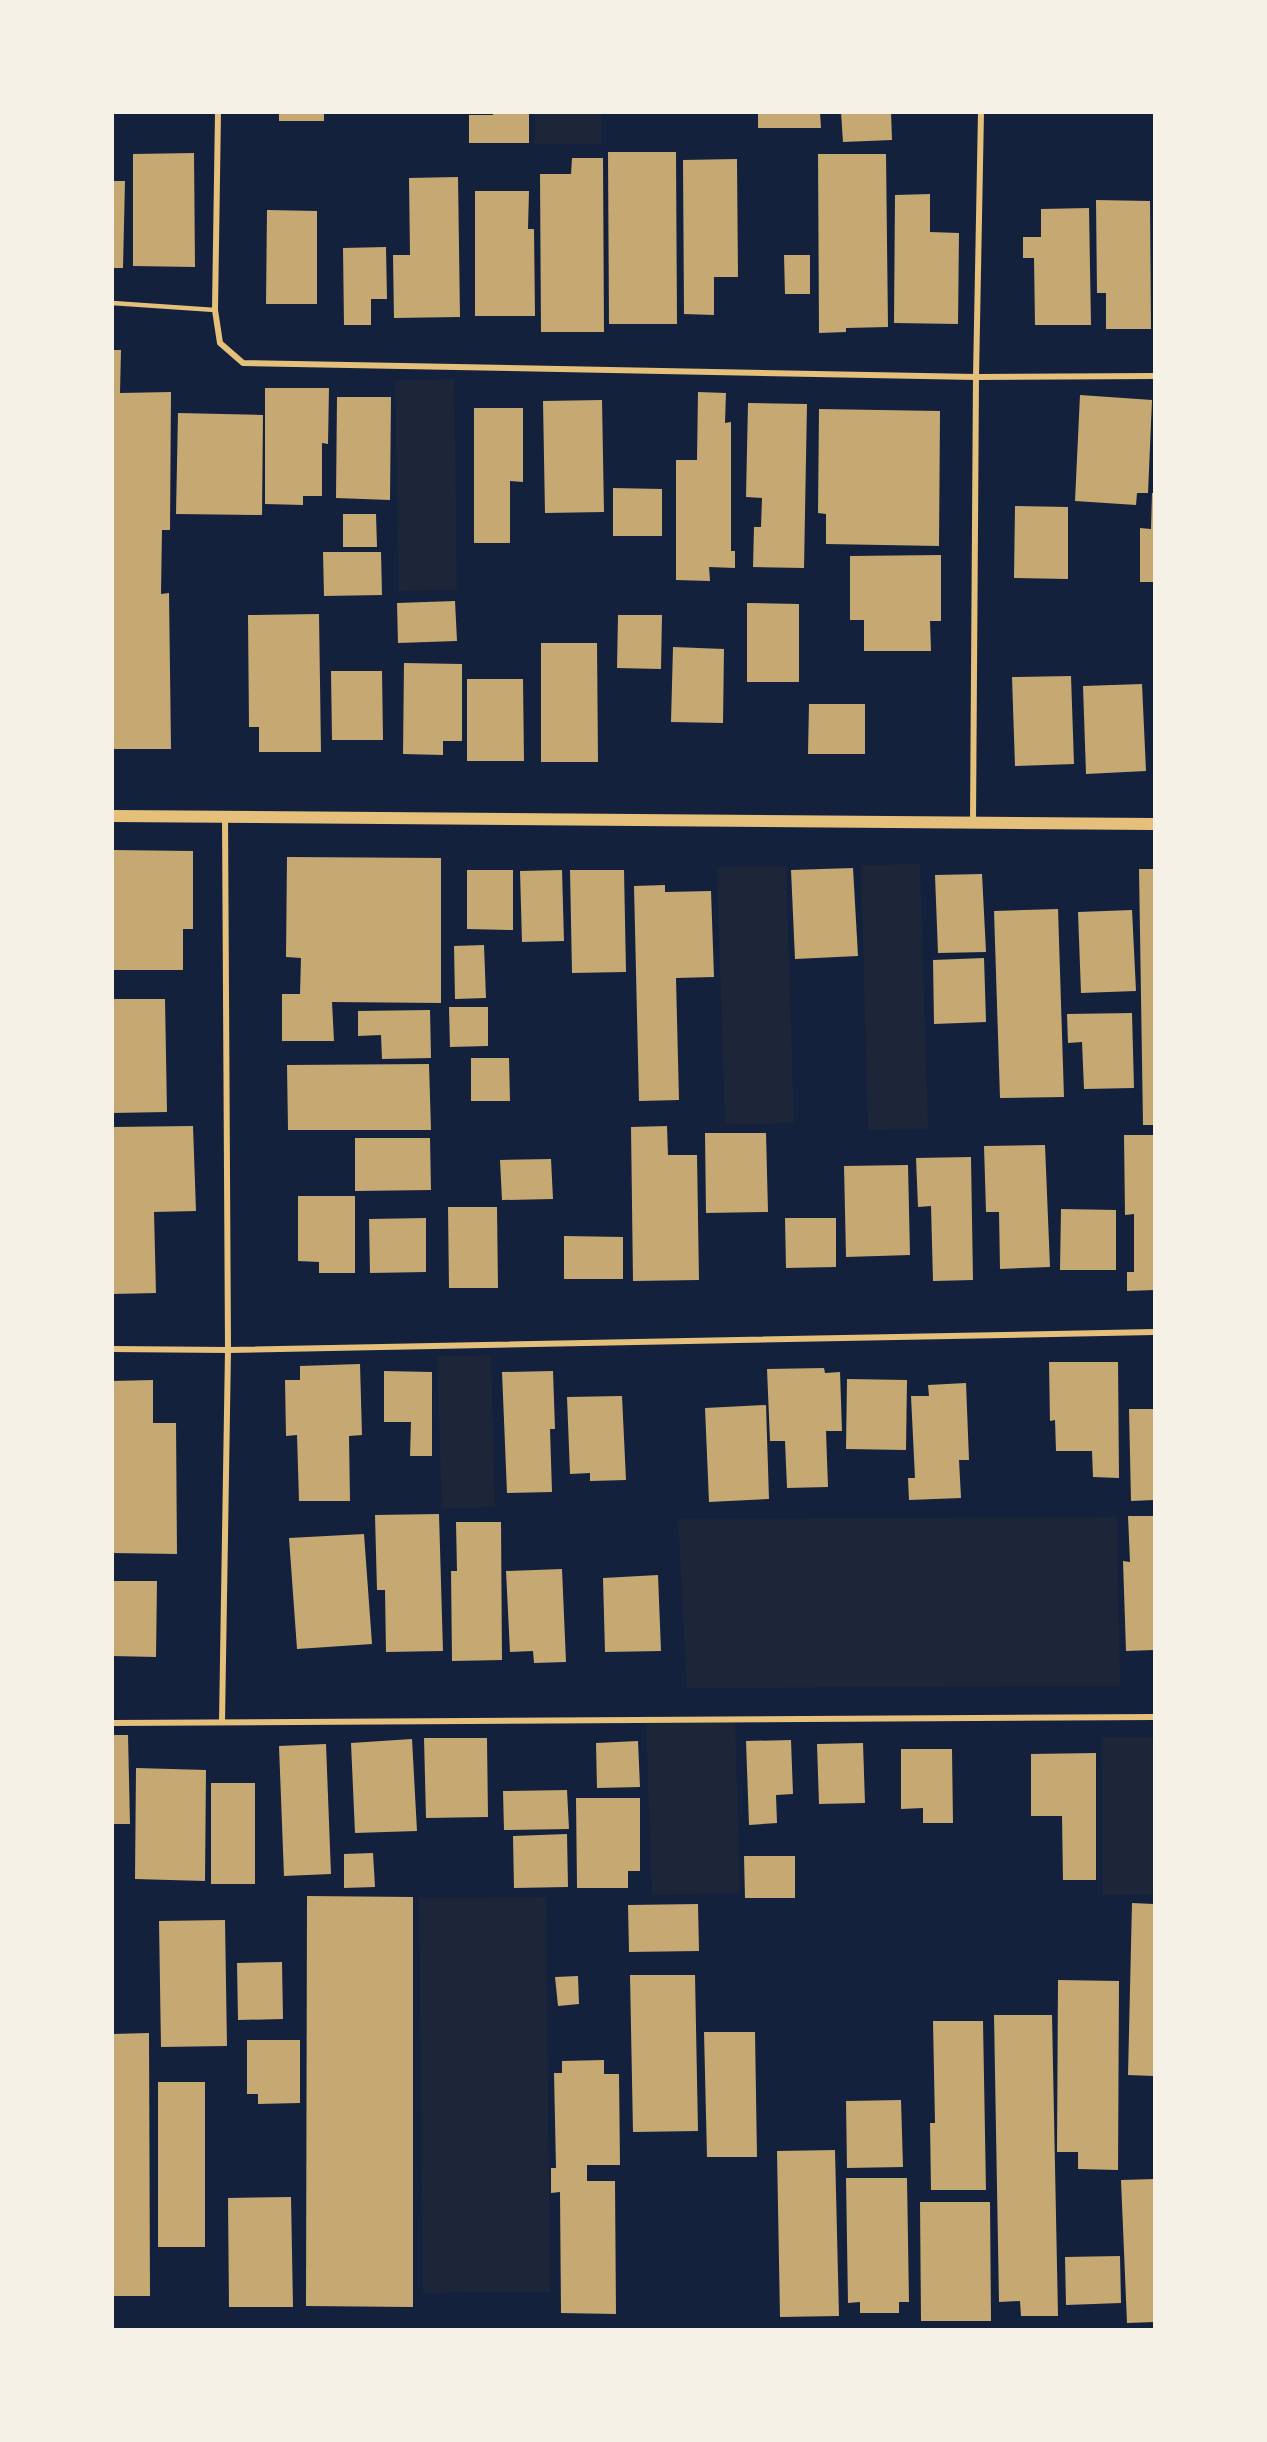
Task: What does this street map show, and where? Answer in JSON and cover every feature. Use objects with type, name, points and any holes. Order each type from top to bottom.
[{"type":"main road","points":[[112,816],[1155,824]]},
{"type":"street","points":[[218,112],[215,310],[220,343],[243,363],[976,377],[1155,376]]},
{"type":"street","points":[[974,824],[976,377],[981,112]]},
{"type":"street","points":[[222,1722],[228,1350],[225,816]]},
{"type":"street","points":[[112,1349],[228,1350],[1155,1332]]},
{"type":"street","points":[[112,1723],[1155,1717]]},
{"type":"lane","points":[[112,303],[215,310]]},
{"type":"shaded area","points":[[535,113],[601,113],[601,144],[535,144]]},
{"type":"shaded area","points":[[454,379],[457,590],[399,591],[395,380]]},
{"type":"shaded area","points":[[920,864],[928,1129],[868,1130],[861,865]]},
{"type":"shaded area","points":[[786,866],[794,1123],[725,1125],[717,867]]},
{"type":"shaded area","points":[[491,1355],[495,1507],[442,1509],[437,1356]]},
{"type":"shaded area","points":[[1117,1517],[1120,1686],[687,1688],[678,1519]]},
{"type":"shaded area","points":[[735,1719],[740,1893],[652,1895],[646,1721]]},
{"type":"shaded area","points":[[1102,1737],[1154,1737],[1154,1895],[1103,1895]]},
{"type":"shaded area","points":[[546,1897],[550,2292],[423,2293],[419,1898]]},
{"type":"building","points":[[279,112],[324,112],[324,121],[279,121]]},
{"type":"building","points":[[493,112],[529,112],[529,143],[469,143],[469,115],[493,115]]},
{"type":"building","points":[[758,112],[820,112],[821,128],[758,128]]},
{"type":"building","points":[[841,112],[891,112],[892,140],[843,142]]},
{"type":"building","points":[[608,152],[676,152],[677,324],[609,324]]},
{"type":"building","points":[[194,153],[195,267],[133,266],[133,154]]},
{"type":"building","points":[[818,154],[886,154],[888,327],[846,328],[846,332],[819,333]]},
{"type":"building","points":[[572,158],[603,158],[604,332],[541,332],[540,174],[571,174]]},
{"type":"building","points":[[737,159],[738,277],[714,277],[714,315],[684,314],[683,160]]},
{"type":"building","points":[[458,177],[460,317],[394,318],[393,255],[410,255],[409,178]]},
{"type":"building","points":[[112,181],[125,181],[123,268],[112,268]]},
{"type":"building","points":[[475,191],[529,191],[528,229],[534,229],[535,316],[475,316]]},
{"type":"building","points":[[930,194],[930,232],[959,233],[958,324],[894,323],[895,195]]},
{"type":"building","points":[[1096,200],[1150,201],[1151,329],[1106,329],[1106,293],[1097,293]]},
{"type":"building","points":[[1089,208],[1091,325],[1035,325],[1034,258],[1023,258],[1023,237],[1041,237],[1041,209]]},
{"type":"building","points":[[267,210],[317,211],[317,304],[266,304]]},
{"type":"building","points":[[386,247],[387,299],[371,299],[371,325],[344,325],[343,248]]},
{"type":"building","points":[[784,255],[810,255],[810,294],[785,294]]},
{"type":"building","points":[[112,350],[121,350],[120,393],[171,392],[170,530],[162,530],[161,594],[169,593],[171,749],[112,749]]},
{"type":"building","points":[[265,388],[329,388],[328,444],[322,443],[322,496],[303,496],[303,505],[265,504]]},
{"type":"building","points":[[698,392],[726,393],[725,423],[731,422],[731,551],[735,551],[735,568],[709,567],[710,581],[676,580],[676,460],[697,460]]},
{"type":"building","points":[[1080,395],[1152,400],[1148,493],[1137,493],[1136,505],[1075,501]]},
{"type":"building","points":[[337,397],[391,397],[390,500],[336,498]]},
{"type":"building","points":[[602,400],[604,512],[545,513],[543,401]]},
{"type":"building","points":[[748,403],[807,404],[804,568],[753,567],[754,527],[761,527],[762,498],[746,497]]},
{"type":"building","points":[[474,408],[523,408],[523,482],[510,481],[510,543],[474,543]]},
{"type":"building","points":[[819,409],[940,411],[939,546],[826,544],[826,514],[818,513]]},
{"type":"building","points":[[178,413],[263,415],[262,515],[176,514]]},
{"type":"building","points":[[613,488],[662,489],[662,536],[613,536]]},
{"type":"building","points":[[1152,493],[1154,493],[1154,582],[1140,582],[1140,528],[1151,529]]},
{"type":"building","points":[[1015,506],[1068,507],[1068,579],[1014,578]]},
{"type":"building","points":[[343,514],[376,514],[377,547],[343,547]]},
{"type":"building","points":[[323,552],[381,552],[382,595],[324,596]]},
{"type":"building","points":[[941,555],[941,621],[930,621],[931,651],[864,651],[864,620],[850,620],[850,556]]},
{"type":"building","points":[[455,601],[457,641],[398,643],[397,603]]},
{"type":"building","points":[[747,603],[799,604],[799,682],[747,682]]},
{"type":"building","points":[[319,614],[321,752],[259,752],[259,727],[249,727],[248,615]]},
{"type":"building","points":[[618,615],[662,615],[661,669],[617,668]]},
{"type":"building","points":[[541,643],[597,643],[598,762],[541,762]]},
{"type":"building","points":[[673,647],[724,649],[723,723],[671,722]]},
{"type":"building","points":[[404,663],[462,664],[462,741],[443,741],[443,755],[403,754]]},
{"type":"building","points":[[331,671],[382,671],[383,740],[332,740]]},
{"type":"building","points":[[1071,676],[1074,764],[1015,766],[1012,677]]},
{"type":"building","points":[[467,679],[523,679],[524,761],[467,761]]},
{"type":"building","points":[[1142,684],[1146,771],[1086,774],[1083,686]]},
{"type":"building","points":[[809,704],[865,704],[865,754],[808,754]]},
{"type":"building","points":[[112,850],[193,851],[193,929],[183,929],[183,970],[112,970]]},
{"type":"building","points":[[287,857],[441,858],[441,1003],[332,1002],[334,1041],[282,1041],[282,994],[300,994],[301,958],[286,957]]},
{"type":"building","points":[[853,868],[858,956],[795,959],[791,870]]},
{"type":"building","points":[[1139,869],[1154,869],[1154,1125],[1143,1125]]},
{"type":"building","points":[[467,870],[513,870],[513,930],[467,929]]},
{"type":"building","points":[[562,870],[564,941],[522,942],[520,871]]},
{"type":"building","points":[[570,870],[624,870],[626,972],[572,973]]},
{"type":"building","points":[[982,874],[986,952],[938,953],[935,875]]},
{"type":"building","points":[[665,885],[665,892],[711,891],[714,977],[676,978],[679,1100],[639,1101],[634,886]]},
{"type":"building","points":[[1058,909],[1064,1097],[1000,1098],[994,911]]},
{"type":"building","points":[[1132,910],[1136,991],[1081,993],[1078,912]]},
{"type":"building","points":[[484,945],[486,998],[455,999],[454,946]]},
{"type":"building","points":[[984,958],[986,1022],[934,1024],[933,960]]},
{"type":"building","points":[[112,999],[165,999],[167,1112],[112,1113]]},
{"type":"building","points":[[449,1007],[488,1007],[488,1046],[450,1047]]},
{"type":"building","points":[[430,1010],[431,1058],[382,1059],[381,1035],[358,1036],[358,1011]]},
{"type":"building","points":[[1132,1013],[1134,1088],[1084,1089],[1082,1042],[1068,1043],[1067,1014]]},
{"type":"building","points":[[471,1058],[509,1058],[510,1101],[471,1101]]},
{"type":"building","points":[[429,1064],[431,1130],[288,1130],[287,1065]]},
{"type":"building","points":[[193,1126],[196,1211],[154,1212],[156,1293],[112,1294],[112,1127]]},
{"type":"building","points":[[667,1126],[668,1155],[697,1155],[699,1280],[633,1281],[631,1127]]},
{"type":"building","points":[[705,1133],[766,1133],[768,1212],[706,1213]]},
{"type":"building","points":[[1124,1135],[1154,1135],[1154,1290],[1127,1291],[1127,1272],[1134,1272],[1134,1214],[1125,1215]]},
{"type":"building","points":[[355,1138],[430,1138],[431,1190],[355,1191]]},
{"type":"building","points":[[1045,1145],[1050,1267],[1000,1269],[999,1212],[986,1212],[984,1146]]},
{"type":"building","points":[[971,1157],[973,1280],[933,1281],[931,1206],[918,1207],[916,1158]]},
{"type":"building","points":[[551,1159],[553,1199],[502,1200],[500,1160]]},
{"type":"building","points":[[908,1165],[910,1255],[846,1257],[844,1166]]},
{"type":"building","points":[[298,1196],[355,1196],[355,1273],[319,1273],[319,1262],[298,1261]]},
{"type":"building","points":[[448,1207],[497,1207],[498,1288],[449,1288]]},
{"type":"building","points":[[1061,1209],[1116,1210],[1116,1270],[1060,1270]]},
{"type":"building","points":[[426,1218],[426,1272],[370,1273],[369,1219]]},
{"type":"building","points":[[785,1218],[836,1218],[836,1267],[786,1268]]},
{"type":"building","points":[[564,1236],[623,1237],[623,1279],[564,1279]]},
{"type":"building","points":[[1049,1362],[1118,1362],[1119,1478],[1093,1477],[1092,1451],[1056,1451],[1055,1420],[1050,1421]]},
{"type":"building","points":[[360,1364],[362,1435],[349,1436],[350,1501],[299,1501],[297,1435],[286,1436],[285,1380],[300,1380],[300,1366]]},
{"type":"building","points":[[824,1368],[825,1373],[840,1372],[842,1431],[826,1431],[828,1487],[787,1488],[785,1441],[770,1441],[767,1369]]},
{"type":"building","points":[[384,1371],[432,1372],[432,1456],[410,1456],[411,1422],[384,1422]]},
{"type":"building","points":[[553,1371],[555,1429],[550,1429],[552,1492],[507,1493],[502,1372]]},
{"type":"building","points":[[847,1379],[907,1380],[906,1450],[846,1449]]},
{"type":"building","points":[[153,1380],[153,1423],[176,1423],[177,1554],[112,1553],[112,1381]]},
{"type":"building","points":[[966,1383],[969,1460],[959,1460],[961,1498],[909,1500],[908,1478],[915,1478],[911,1396],[929,1396],[928,1385]]},
{"type":"building","points":[[622,1396],[626,1480],[590,1481],[590,1473],[570,1474],[567,1397]]},
{"type":"building","points":[[766,1405],[769,1499],[709,1502],[705,1408]]},
{"type":"building","points":[[1129,1409],[1154,1409],[1154,1500],[1131,1501]]},
{"type":"building","points":[[439,1514],[443,1651],[386,1652],[385,1590],[377,1590],[375,1515]]},
{"type":"building","points":[[1128,1516],[1154,1516],[1154,1650],[1126,1651],[1123,1561],[1130,1562]]},
{"type":"building","points":[[456,1522],[501,1522],[502,1660],[452,1661],[451,1571],[457,1571]]},
{"type":"building","points":[[364,1534],[372,1644],[297,1649],[289,1538]]},
{"type":"building","points":[[562,1569],[566,1662],[534,1663],[533,1651],[510,1652],[506,1571]]},
{"type":"building","points":[[658,1575],[661,1651],[605,1652],[603,1578]]},
{"type":"building","points":[[112,1581],[157,1581],[156,1657],[112,1656]]},
{"type":"building","points":[[112,1735],[128,1735],[130,1824],[112,1824]]},
{"type":"building","points":[[424,1738],[487,1738],[488,1817],[426,1818]]},
{"type":"building","points":[[412,1739],[417,1831],[355,1833],[351,1743]]},
{"type":"building","points":[[791,1740],[793,1794],[776,1795],[777,1823],[749,1825],[746,1741]]},
{"type":"building","points":[[638,1741],[640,1787],[597,1788],[596,1743]]},
{"type":"building","points":[[863,1743],[865,1803],[819,1804],[817,1744]]},
{"type":"building","points":[[326,1744],[331,1874],[284,1876],[279,1746]]},
{"type":"building","points":[[901,1749],[952,1749],[953,1823],[923,1823],[923,1808],[901,1809]]},
{"type":"building","points":[[1096,1753],[1096,1880],[1063,1880],[1062,1816],[1031,1816],[1031,1754]]},
{"type":"building","points":[[136,1768],[206,1770],[205,1881],[135,1879]]},
{"type":"building","points":[[211,1783],[255,1783],[255,1884],[211,1884]]},
{"type":"building","points":[[567,1790],[569,1829],[504,1830],[503,1791]]},
{"type":"building","points":[[576,1798],[640,1798],[640,1871],[628,1871],[628,1888],[577,1888]]},
{"type":"building","points":[[567,1834],[568,1887],[514,1888],[513,1836]]},
{"type":"building","points":[[373,1853],[375,1887],[344,1888],[344,1854]]},
{"type":"building","points":[[744,1856],[795,1856],[795,1898],[745,1898]]},
{"type":"building","points":[[307,1896],[413,1897],[413,2307],[306,2306]]},
{"type":"building","points":[[1132,1903],[1154,1904],[1154,2076],[1128,2075]]},
{"type":"building","points":[[698,1904],[699,1951],[629,1952],[628,1905]]},
{"type":"building","points":[[225,1920],[227,2046],[161,2047],[159,1921]]},
{"type":"building","points":[[282,1962],[283,2019],[238,2020],[237,1963]]},
{"type":"building","points":[[630,1975],[695,1975],[698,2131],[633,2132]]},
{"type":"building","points":[[578,1976],[579,2004],[558,2006],[555,1977]]},
{"type":"building","points":[[1058,1980],[1119,1981],[1118,2170],[1078,2169],[1078,2152],[1057,2152]]},
{"type":"building","points":[[994,2015],[1052,2015],[1058,2316],[1021,2316],[1020,2301],[999,2302]]},
{"type":"building","points":[[933,2021],[983,2021],[986,2190],[931,2190],[930,2123],[935,2123]]},
{"type":"building","points":[[704,2032],[755,2032],[757,2157],[707,2157]]},
{"type":"building","points":[[149,2033],[150,2296],[112,2296],[112,2034]]},
{"type":"building","points":[[247,2040],[300,2040],[300,2103],[258,2104],[258,2094],[247,2094]]},
{"type":"building","points":[[604,2060],[604,2074],[619,2074],[620,2165],[587,2165],[587,2181],[615,2181],[616,2314],[561,2313],[560,2192],[551,2193],[551,2168],[556,2168],[554,2073],[562,2073],[562,2061]]},
{"type":"building","points":[[158,2082],[205,2082],[205,2247],[158,2247]]},
{"type":"building","points":[[901,2100],[903,2167],[847,2168],[846,2101]]},
{"type":"building","points":[[835,2150],[839,2316],[780,2317],[777,2151]]},
{"type":"building","points":[[846,2178],[907,2178],[909,2302],[899,2302],[899,2313],[860,2313],[860,2302],[848,2303]]},
{"type":"building","points":[[1154,2179],[1154,2322],[1127,2323],[1121,2180]]},
{"type":"building","points":[[291,2197],[293,2307],[229,2307],[228,2198]]},
{"type":"building","points":[[920,2202],[990,2202],[991,2321],[921,2321]]},
{"type":"building","points":[[1120,2256],[1121,2303],[1066,2305],[1065,2257]]}]
